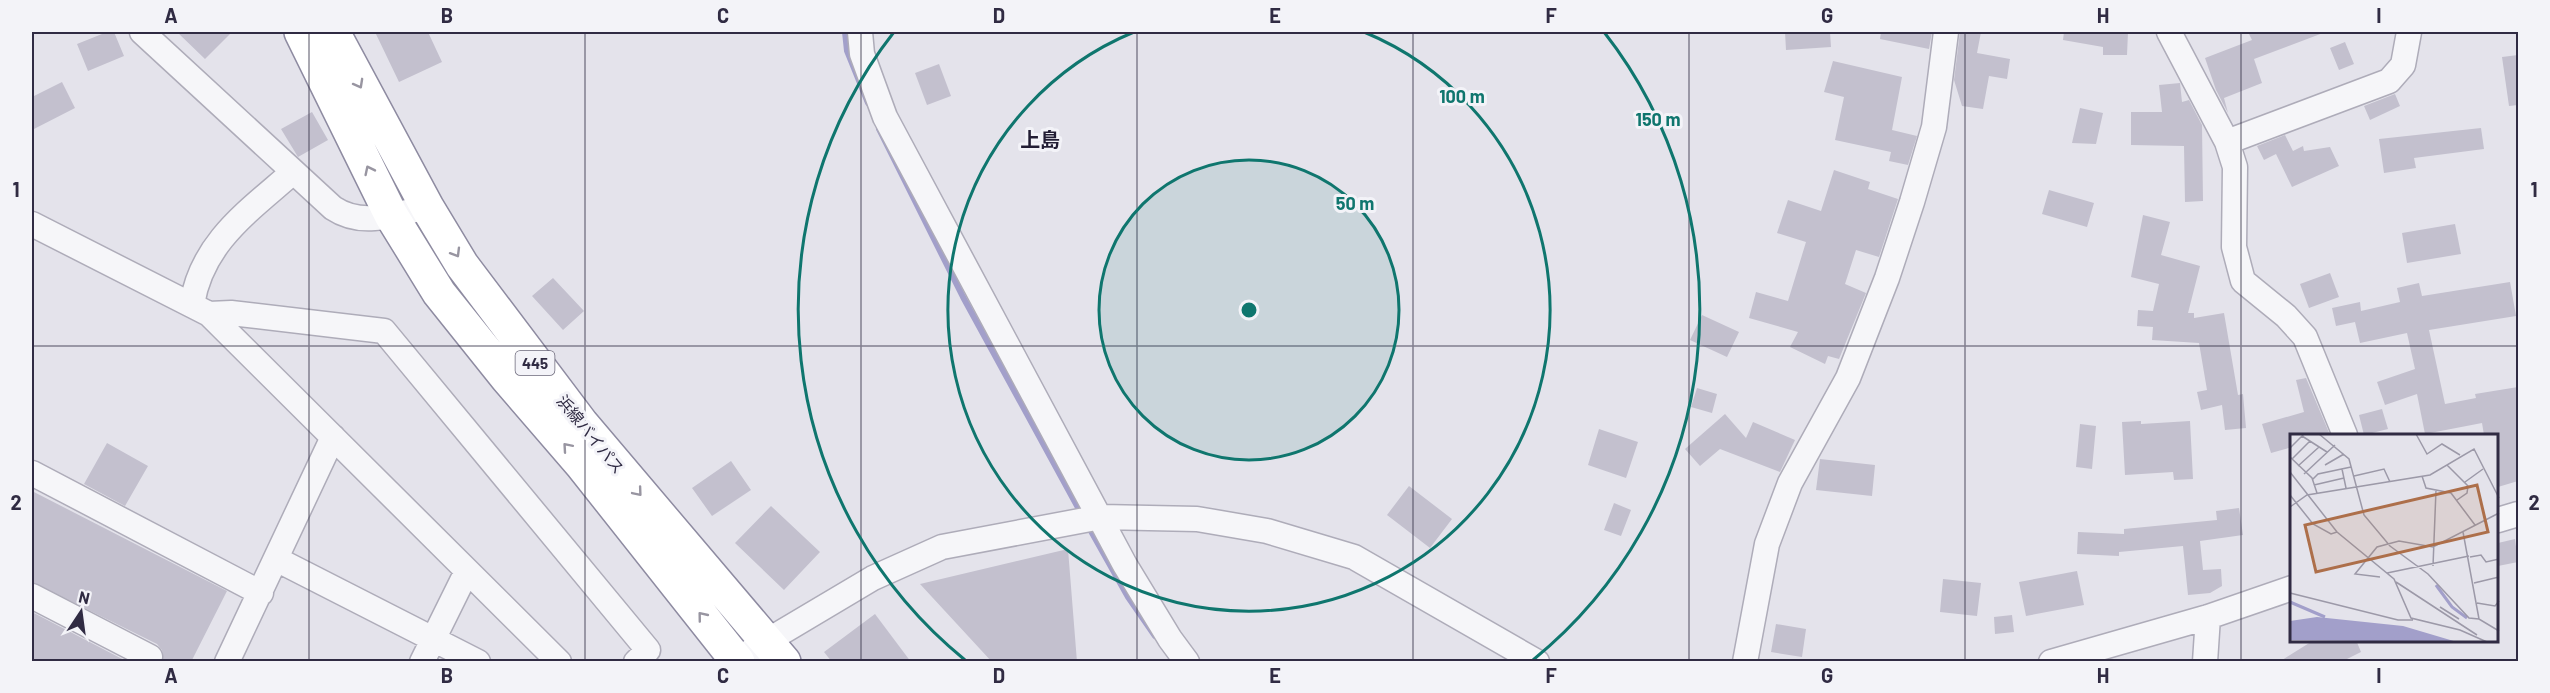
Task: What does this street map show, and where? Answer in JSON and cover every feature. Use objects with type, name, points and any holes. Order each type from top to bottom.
[{"type":"highway","name":"浜線バイパス","points":[[301,32],[391,215],[440,293],[507,378],[582,465],[737,661]]},
{"type":"highway","name":"浜線バイパス","points":[[333,32],[427,207],[462,265],[582,424],[775,651]]},
{"type":"street","points":[[142,32],[293,172],[345,216],[374,219],[427,207]]},
{"type":"street","points":[[860,32],[862,54],[885,117],[1125,565],[1170,639],[1187,662]]},
{"type":"street","points":[[1745,662],[1770,534],[1790,483],[1848,378],[1887,278],[1912,202],[1934,127],[1946,32]]},
{"type":"street","points":[[2169,32],[2227,142],[2235,167],[2234,248],[2243,281],[2286,316],[2305,337],[2345,434]]},
{"type":"street","points":[[2227,142],[2389,81],[2403,64],[2409,32]]},
{"type":"street","points":[[200,309],[206,258],[231,227],[293,172]]},
{"type":"street","points":[[32,224],[200,309],[333,437],[559,662]]},
{"type":"street","points":[[200,309],[384,331],[648,650],[636,662]]},
{"type":"street","points":[[226,662],[261,593],[333,437]]},
{"type":"street","points":[[32,473],[261,593]]},
{"type":"street","points":[[2499,520],[2518,514]]},
{"type":"street","points":[[737,661],[775,651],[873,578],[942,548],[1101,517],[1197,519],[1267,531],[1354,557],[1537,662]]},
{"type":"street","points":[[276,559],[478,662]]},
{"type":"street","points":[[422,662],[467,571]]},
{"type":"street","points":[[2051,662],[2208,617],[2290,589]]},
{"type":"street","points":[[32,596],[150,657],[147,662]]},
{"type":"street","points":[[2205,662],[2208,617]]},
{"type":"building","points":[[107,32],[114,32],[124,56],[88,71],[77,44]]},
{"type":"building","points":[[177,32],[232,32],[205,59]]},
{"type":"building","points":[[375,32],[428,32],[442,62],[399,82]]},
{"type":"building","points":[[1785,32],[1830,32],[1831,47],[1786,50]]},
{"type":"building","points":[[1881,32],[1932,32],[1929,49],[1880,39]]},
{"type":"building","points":[[1960,32],[1981,32],[1977,53],[2010,59],[2007,79],[1989,76],[1983,109],[1962,106],[1954,80]]},
{"type":"building","points":[[2064,32],[2128,32],[2127,55],[2103,55],[2103,47],[2063,40]]},
{"type":"building","points":[[2248,32],[2323,33],[2254,59],[2262,83],[2224,98],[2228,113],[2216,90],[2205,58],[2252,40]]},
{"type":"building","points":[[2345,42],[2354,64],[2339,70],[2330,48]]},
{"type":"building","points":[[2518,55],[2518,105],[2509,106],[2502,57]]},
{"type":"building","points":[[1833,61],[1902,77],[1892,130],[1917,136],[1908,165],[1889,161],[1891,152],[1835,140],[1844,97],[1824,92]]},
{"type":"building","points":[[939,64],[951,96],[927,105],[915,73]]},
{"type":"building","points":[[62,82],[75,108],[32,130],[32,97]]},
{"type":"building","points":[[2180,83],[2182,102],[2189,100],[2202,125],[2203,201],[2185,202],[2184,146],[2131,145],[2131,112],[2162,112],[2159,85]]},
{"type":"building","points":[[2395,94],[2400,106],[2370,120],[2364,106]]},
{"type":"building","points":[[2080,108],[2103,113],[2096,144],[2072,143]]},
{"type":"building","points":[[312,112],[328,140],[298,157],[281,129]]},
{"type":"building","points":[[2481,128],[2484,149],[2414,158],[2416,168],[2384,173],[2379,139]]},
{"type":"building","points":[[2285,135],[2293,151],[2303,146],[2304,151],[2330,147],[2339,166],[2292,187],[2276,154],[2264,160],[2257,146]]},
{"type":"building","points":[[1834,170],[1870,182],[1868,189],[1898,199],[1879,257],[1856,250],[1845,284],[1866,293],[1839,359],[1828,356],[1825,364],[1790,347],[1798,332],[1749,318],[1756,292],[1788,301],[1806,242],[1777,233],[1788,200],[1821,211]]},
{"type":"building","points":[[2049,190],[2094,203],[2087,227],[2042,214]]},
{"type":"building","points":[[2143,215],[2170,222],[2161,255],[2200,266],[2188,313],[2194,313],[2194,318],[2224,313],[2238,395],[2243,394],[2246,428],[2225,430],[2222,405],[2201,410],[2197,392],[2207,390],[2199,343],[2152,340],[2153,327],[2137,326],[2138,310],[2153,311],[2159,284],[2131,277]]},
{"type":"building","points":[[2455,224],[2461,254],[2407,263],[2402,233]]},
{"type":"building","points":[[2330,273],[2339,297],[2309,308],[2300,284]]},
{"type":"building","points":[[553,278],[584,311],[563,330],[532,296]]},
{"type":"building","points":[[2510,282],[2516,316],[2429,330],[2445,404],[2476,398],[2475,394],[2518,387],[2518,481],[2499,487],[2499,434],[2484,434],[2482,423],[2425,434],[2417,394],[2385,405],[2377,382],[2415,369],[2407,333],[2360,343],[2355,322],[2336,326],[2332,308],[2360,302],[2361,311],[2400,302],[2397,288],[2419,283],[2422,296]]},
{"type":"building","points":[[1702,315],[1739,332],[1727,357],[1690,340]]},
{"type":"building","points":[[2306,378],[2330,434],[2290,434],[2290,448],[2271,453],[2262,424],[2304,412],[2296,380]]},
{"type":"building","points":[[1697,388],[1717,394],[1712,413],[1691,407]]},
{"type":"building","points":[[2382,409],[2388,429],[2364,434],[2359,415]]},
{"type":"building","points":[[1725,414],[1746,438],[1753,422],[1795,440],[1780,472],[1720,449],[1700,466],[1685,449]]},
{"type":"building","points":[[2141,421],[2141,424],[2190,421],[2193,479],[2174,480],[2173,472],[2125,475],[2122,422]]},
{"type":"building","points":[[2080,424],[2096,426],[2092,469],[2076,467]]},
{"type":"building","points":[[1599,429],[1638,442],[1626,478],[1588,465]]},
{"type":"building","points":[[107,443],[148,466],[125,506],[84,484]]},
{"type":"building","points":[[1820,459],[1875,465],[1872,496],[1816,490]]},
{"type":"building","points":[[731,461],[751,490],[712,516],[692,488]]},
{"type":"building","points":[[1409,486],[1452,519],[1430,548],[1387,515]]},
{"type":"building","points":[[32,491],[227,591],[191,662],[163,662],[162,650],[157,644],[32,582]]},
{"type":"building","points":[[1614,503],[1631,510],[1621,536],[1604,530]]},
{"type":"building","points":[[771,506],[820,552],[784,590],[735,543]]},
{"type":"building","points":[[2239,508],[2243,535],[2200,541],[2203,570],[2221,569],[2222,586],[2210,593],[2188,595],[2183,546],[2119,552],[2119,556],[2077,554],[2078,532],[2124,534],[2124,529],[2217,520],[2216,511]]},
{"type":"building","points":[[2515,539],[2518,562],[2499,566],[2499,543]]},
{"type":"building","points":[[1068,549],[1077,662],[992,662],[920,584]]},
{"type":"building","points":[[2077,571],[2084,605],[2026,616],[2019,582]]},
{"type":"building","points":[[1943,579],[1981,583],[1977,616],[1940,612]]},
{"type":"building","points":[[32,612],[128,662],[32,662]]},
{"type":"building","points":[[875,614],[911,662],[832,662],[824,652]]},
{"type":"building","points":[[2012,615],[2014,632],[1995,634],[1994,617]]},
{"type":"building","points":[[1776,624],[1806,629],[1802,657],[1771,652]]},
{"type":"building","points":[[2311,642],[2357,642],[2361,652],[2341,662],[2279,662]]},
{"type":"waterway","points":[[845,32],[847,51],[868,103]]},
{"type":"waterway","points":[[879,129],[963,297],[1082,515]]},
{"type":"waterway","points":[[1087,524],[1128,597],[1155,636]]},
{"type":"district","name":"上島","points":[[1040,139]]}]
